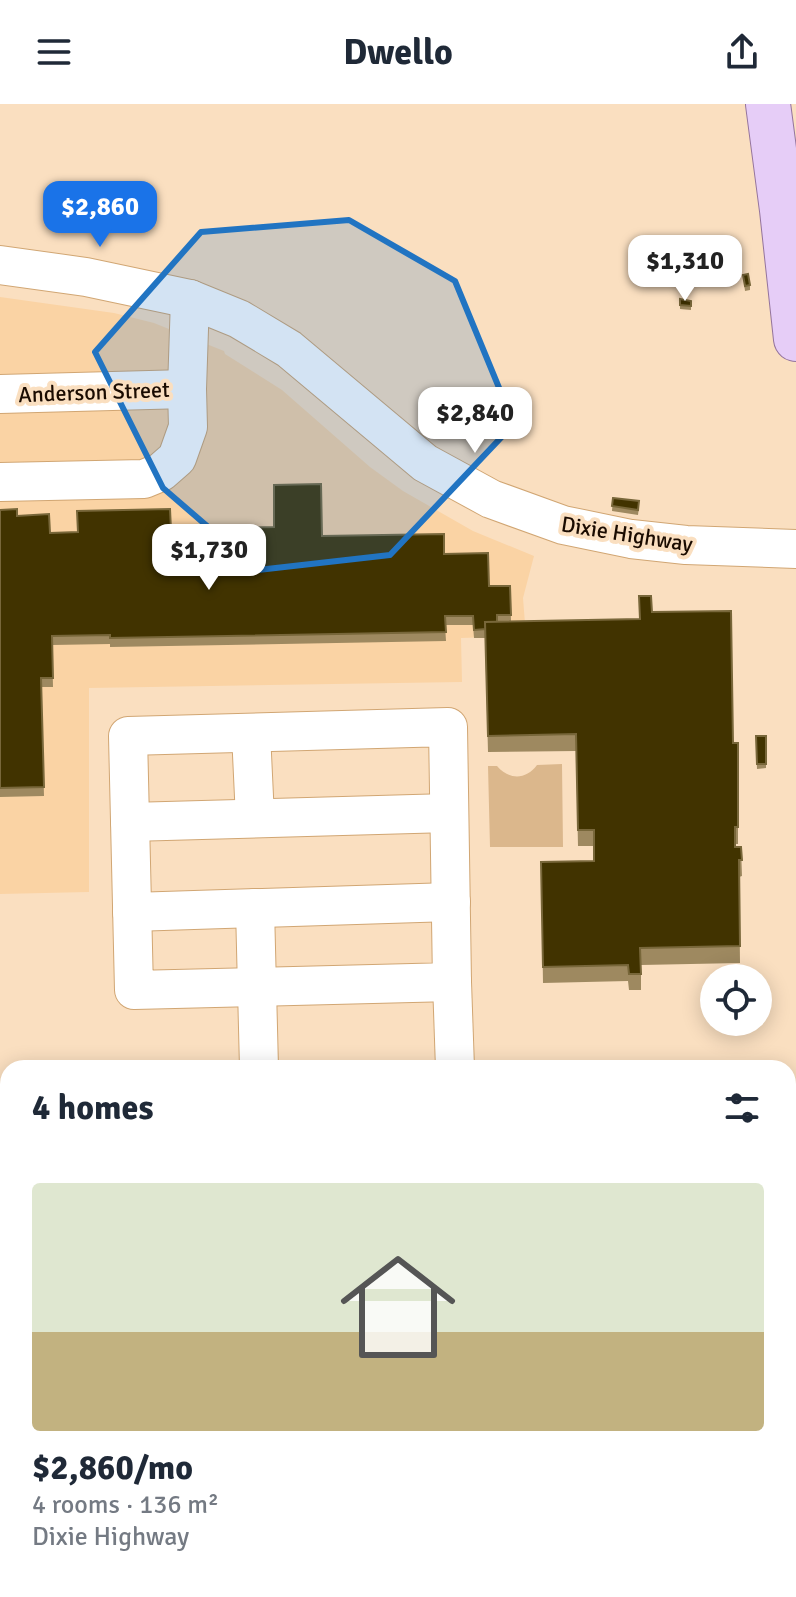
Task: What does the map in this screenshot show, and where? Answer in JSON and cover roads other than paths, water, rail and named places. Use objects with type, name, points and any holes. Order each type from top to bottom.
[{"type":"main road","points":[[768,104],[792,252],[796,339]]},
{"type":"street","name":"Dixie Highway","points":[[0,265],[86,277],[190,299],[239,319],[289,349],[425,463],[491,499],[563,525],[631,539],[686,545],[796,549]]},
{"type":"street","name":"Anderson Street","points":[[0,482],[144,479],[161,472],[177,458],[188,427],[190,299]]},
{"type":"street","name":"Anderson Street","points":[[0,394],[187,389]]},
{"type":"street","points":[[452,982],[134,990],[128,736],[448,727],[455,1060]]},
{"type":"street","points":[[251,733],[255,818]]},
{"type":"street","points":[[130,822],[449,813]]},
{"type":"street","points":[[132,912],[451,902]]},
{"type":"street","points":[[255,908],[259,1060]]}]
